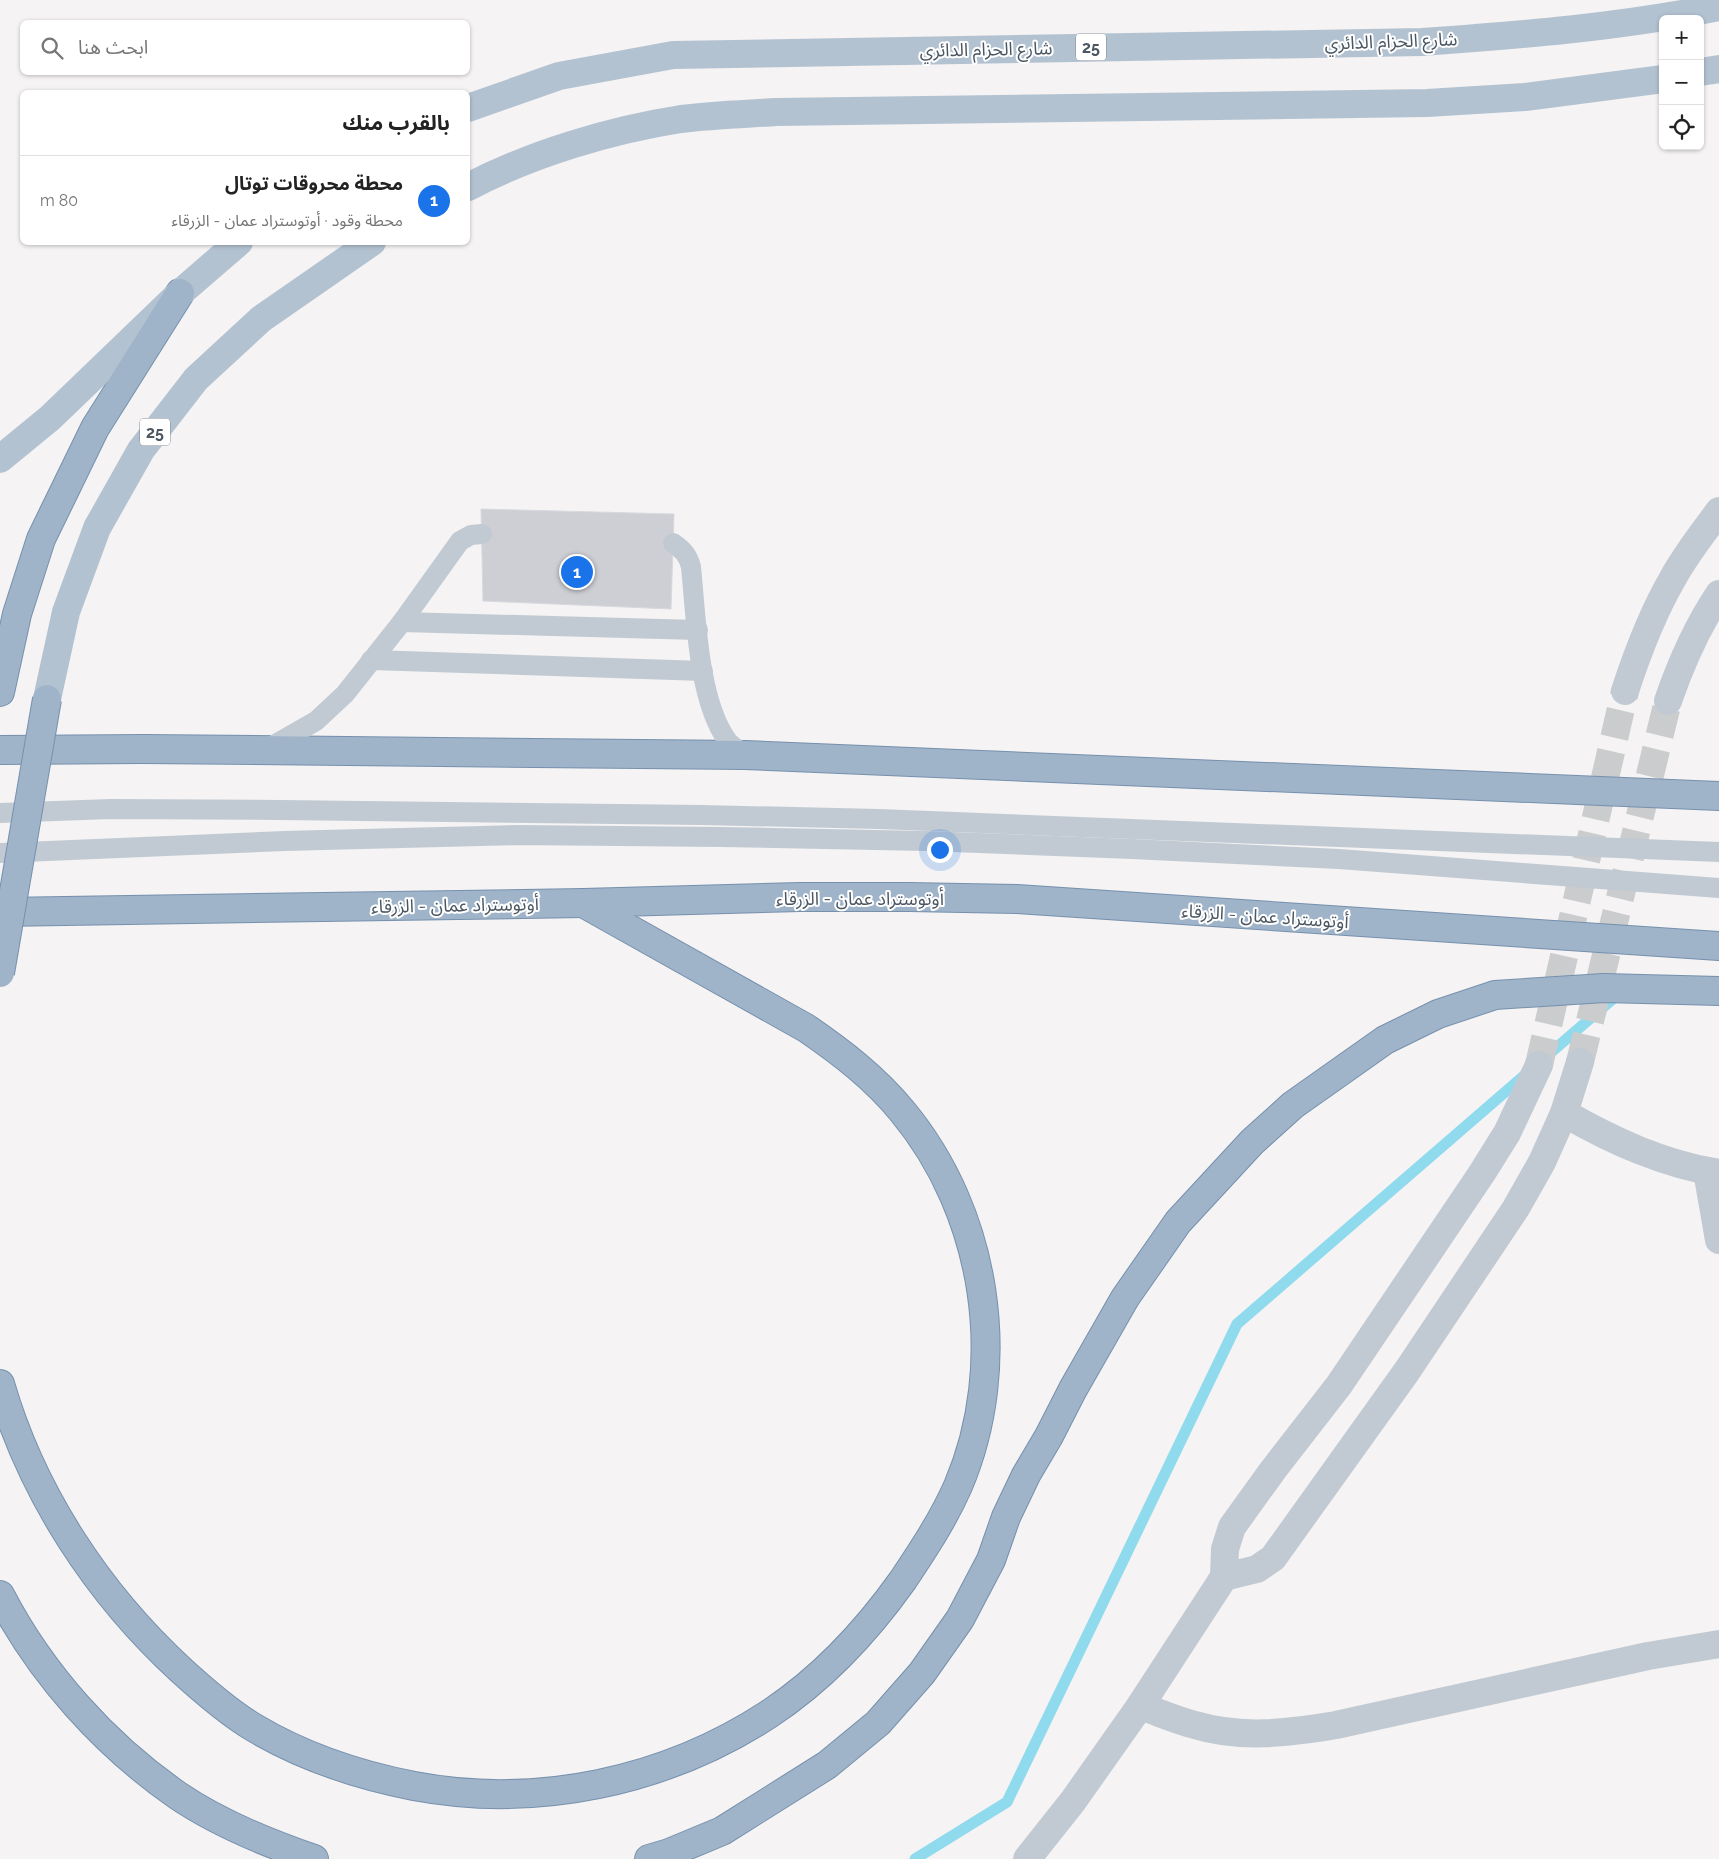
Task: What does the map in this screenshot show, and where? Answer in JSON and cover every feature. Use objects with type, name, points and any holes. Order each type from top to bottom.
[{"type":"highway","points":[[0,692],[17,614],[41,539],[95,428],[180,293]]},
{"type":"highway","points":[[0,973],[47,699]]},
{"type":"highway","points":[[0,750],[144,749],[745,754],[1719,796]]},
{"type":"highway","name":"أوتوستراد عمان - الزرقاء","points":[[0,912],[583,903],[810,897],[1017,899],[1719,946]]},
{"type":"highway","points":[[0,1384],[6,1406],[30,1463],[58,1518],[88,1566],[124,1611],[163,1653],[205,1691],[250,1725],[294,1749],[340,1767],[386,1781],[434,1790],[484,1794],[533,1793],[582,1788],[629,1777],[679,1761],[703,1750],[771,1713],[813,1681],[850,1646],[884,1606],[914,1564],[938,1526],[958,1485],[973,1443],[982,1399],[986,1355],[984,1318],[977,1265],[965,1222],[928,1146],[902,1111],[873,1080],[841,1052],[806,1028],[583,903]]},
{"type":"highway","points":[[649,1859],[669,1853],[722,1831],[827,1765],[878,1723],[922,1674],[960,1619],[990,1560],[1006,1517],[1026,1475],[1125,1298],[1178,1222],[1252,1142],[1293,1106],[1336,1073],[1385,1040],[1438,1014],[1495,995],[1604,988],[1719,991]]},
{"type":"highway","points":[[0,1595],[14,1622],[60,1687],[115,1745],[177,1795],[227,1824],[278,1847],[314,1859]]},
{"type":"main road","name":"شارع الحزام الدائري","points":[[470,107],[559,76],[673,55],[1422,42],[1519,35],[1606,25],[1719,7]]},
{"type":"main road","points":[[1704,72],[1719,70]]},
{"type":"main road","points":[[470,185],[499,171],[588,139],[682,119],[776,112],[1427,103],[1525,97],[1659,79]]},
{"type":"main road","points":[[0,459],[50,418],[180,293],[236,245]]},
{"type":"main road","name":"25","points":[[47,699],[66,612],[97,528],[141,450],[196,379],[262,319],[368,245]]},
{"type":"street","points":[[1625,691],[1638,651],[1654,613],[1674,576],[1719,511]]},
{"type":"street","points":[[1668,701],[1680,666],[1696,632],[1719,594]]},
{"type":"street","points":[[1224,1577],[1257,1569],[1273,1558],[1407,1371],[1516,1208],[1542,1162],[1564,1113],[1580,1062]]},
{"type":"street","points":[[1027,1859],[1073,1801],[1140,1706],[1224,1577],[1225,1548],[1232,1527],[1273,1470],[1339,1385],[1482,1173],[1507,1133],[1539,1065]]},
{"type":"street","points":[[1564,1113],[1598,1133],[1633,1149],[1669,1162],[1713,1172],[1719,1240]]},
{"type":"street","points":[[1140,1706],[1196,1726],[1230,1732],[1266,1734],[1301,1731],[1336,1725],[1648,1656],[1719,1644]]},
{"type":"lane","points":[[263,751],[293,736],[316,721],[345,694],[402,622],[460,541],[471,535],[482,534]]},
{"type":"lane","points":[[673,543],[682,549],[688,557],[691,567],[703,671],[718,726],[728,742],[745,754]]},
{"type":"lane","points":[[402,622],[698,630]]},
{"type":"lane","points":[[371,660],[703,671]]},
{"type":"lane","points":[[0,812],[111,809],[270,810],[850,818],[1719,852]]},
{"type":"lane","points":[[0,853],[284,841],[516,835],[926,841],[1339,859],[1719,888]]},
{"type":"building","points":[[481,509],[674,514],[671,609],[483,601]]},
{"type":"waterway","points":[[915,1859],[1007,1802],[1237,1324],[1615,997]]},
{"type":"tunnel","points":[[1539,1065],[1625,691]]},
{"type":"tunnel","points":[[1580,1062],[1668,701]]},
{"type":"place","name":"محطة محروقات توتال","points":[[577,572]]}]
